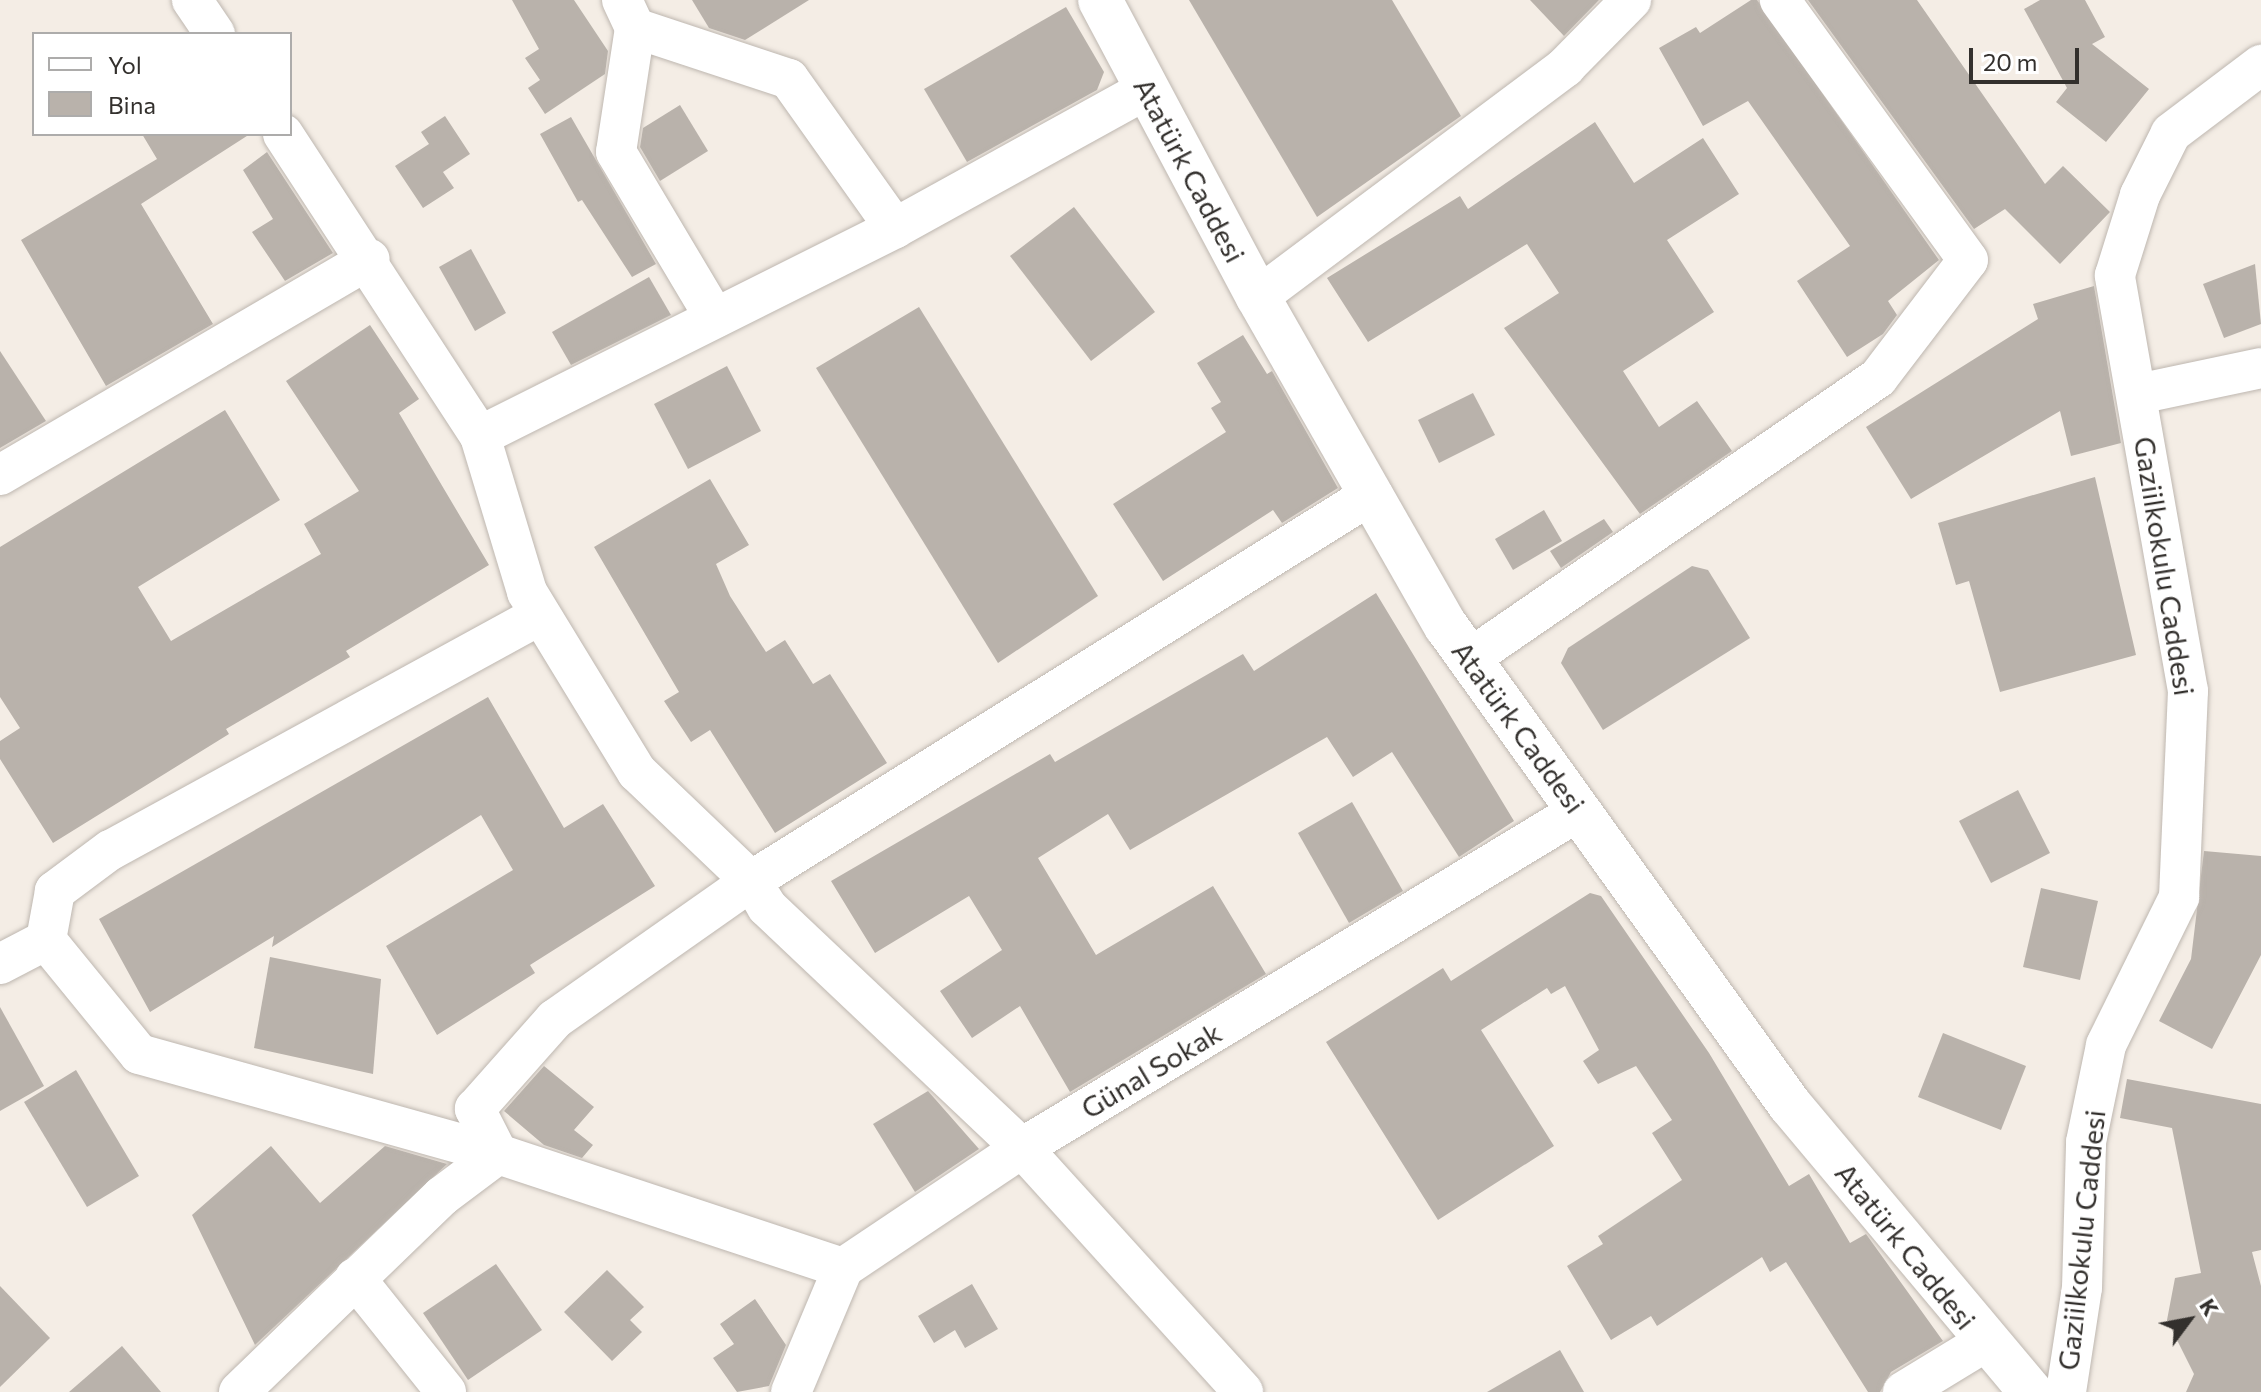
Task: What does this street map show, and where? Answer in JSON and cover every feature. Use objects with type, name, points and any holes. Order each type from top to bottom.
[{"type":"street","points":[[192,0],[214,32]]},
{"type":"street","name":"Atatürk Caddesi","points":[[1100,0],[1258,297],[1469,659],[1790,1105],[1985,1342],[2031,1392]]},
{"type":"street","points":[[1258,297],[1565,67],[1631,0]]},
{"type":"street","points":[[1469,659],[1878,378],[1968,260],[1780,0]]},
{"type":"street","points":[[715,318],[616,152],[628,14],[789,79],[895,228]]},
{"type":"street","name":"Gaziilkokulu Caddesi","points":[[2066,1392],[2082,1288],[2086,1142],[2106,1045],[2179,897],[2188,691],[2115,275],[2140,195],[2171,133],[2261,65]]},
{"type":"street","points":[[480,436],[895,228],[1147,89]]},
{"type":"street","points":[[284,136],[369,259],[480,436],[540,615],[637,772],[751,881],[767,907],[1022,1148],[1243,1392]]},
{"type":"street","points":[[0,475],[369,259]]},
{"type":"street","points":[[2138,394],[2261,368]]},
{"type":"street","points":[[498,1154],[475,1109],[555,1019],[751,881],[1372,494]]},
{"type":"street","points":[[540,615],[110,850],[55,891],[46,940],[139,1054],[498,1154],[843,1268],[791,1392]]},
{"type":"street","name":"Günal Sokak","points":[[843,1268],[1022,1148],[1579,811]]},
{"type":"street","points":[[0,964],[46,940]]},
{"type":"street","points":[[239,1392],[355,1278],[498,1154]]},
{"type":"street","points":[[355,1278],[446,1392]]},
{"type":"street","points":[[1903,1392],[1985,1342]]},
{"type":"building","points":[[512,0],[574,0],[608,51],[605,74],[545,114],[528,88],[540,80],[525,58],[539,49]]},
{"type":"building","points":[[692,0],[809,0],[745,40],[709,28]]},
{"type":"building","points":[[1189,0],[1392,0],[1461,116],[1317,217]]},
{"type":"building","points":[[1530,0],[1599,0],[1564,36]]},
{"type":"building","points":[[1751,0],[1757,0],[1939,260],[1888,301],[1897,315],[1883,334],[1847,357],[1797,281],[1850,246],[1748,101],[1703,126],[1659,48],[1696,27],[1700,33]]},
{"type":"building","points":[[1808,0],[1917,0],[2045,184],[2063,166],[2110,212],[2060,264],[2005,209],[1974,229]]},
{"type":"building","points":[[2040,0],[2085,0],[2105,37],[2092,44],[2149,89],[2106,142],[2056,102],[2067,88],[2024,9]]},
{"type":"building","points":[[1066,7],[1104,72],[1097,90],[967,162],[924,89]]},
{"type":"building","points":[[680,105],[708,151],[660,181],[640,147],[643,128]]},
{"type":"building","points":[[445,116],[470,154],[443,172],[454,188],[423,208],[395,166],[429,144],[421,132]]},
{"type":"building","points":[[571,117],[656,264],[632,277],[582,200],[578,202],[540,134]]},
{"type":"building","points":[[1595,122],[1634,183],[1703,138],[1739,194],[1667,240],[1714,312],[1623,371],[1659,427],[1697,401],[1732,451],[1640,514],[1504,328],[1559,293],[1527,244],[1368,342],[1327,278],[1460,196],[1468,209]]},
{"type":"building","points":[[143,136],[247,136],[141,204],[213,324],[106,386],[21,240],[157,159]]},
{"type":"building","points":[[267,152],[333,253],[285,281],[252,232],[273,219],[243,170]]},
{"type":"building","points":[[1074,207],[1155,312],[1091,361],[1010,256]]},
{"type":"building","points":[[471,249],[506,313],[475,331],[439,267]]},
{"type":"building","points":[[2255,264],[2261,324],[2224,338],[2203,284]]},
{"type":"building","points":[[649,277],[671,315],[571,365],[552,332]]},
{"type":"building","points":[[2094,286],[2121,443],[2071,456],[2060,411],[1911,499],[1866,427],[2038,319],[2033,304]]},
{"type":"building","points":[[919,307],[1098,596],[998,663],[816,368]]},
{"type":"building","points":[[370,325],[419,399],[399,413],[489,565],[346,651],[350,657],[226,729],[229,734],[53,843],[0,759],[0,741],[20,728],[0,697],[0,547],[225,410],[280,500],[138,587],[171,641],[321,554],[304,524],[359,491],[286,381]]},
{"type":"building","points":[[1243,335],[1267,374],[1272,371],[1338,488],[1282,523],[1273,510],[1163,581],[1113,504],[1226,432],[1211,408],[1221,402],[1197,363]]},
{"type":"building","points":[[0,351],[46,421],[0,448]]},
{"type":"building","points":[[727,366],[761,431],[688,469],[654,404]]},
{"type":"building","points":[[1473,393],[1495,435],[1439,463],[1418,420]]},
{"type":"building","points":[[2095,477],[2136,655],[2000,692],[1969,581],[1956,585],[1938,523]]},
{"type":"building","points":[[710,479],[749,545],[716,564],[730,596],[766,652],[785,640],[813,684],[830,674],[887,763],[775,833],[710,730],[691,742],[664,701],[679,692],[594,547]]},
{"type":"building","points":[[1544,510],[1562,541],[1513,570],[1495,539]]},
{"type":"building","points":[[1604,519],[1613,532],[1561,568],[1550,551]]},
{"type":"building","points":[[1692,566],[1708,570],[1750,638],[1603,730],[1561,663],[1568,648]]},
{"type":"building","points":[[1376,593],[1514,821],[1459,857],[1392,752],[1353,777],[1327,737],[1130,850],[1108,814],[1038,858],[1096,955],[1213,886],[1266,974],[1070,1092],[1020,1006],[972,1038],[940,991],[1002,950],[969,896],[875,953],[831,881],[1050,754],[1055,762],[1243,654],[1254,671]]},
{"type":"building","points":[[488,697],[564,828],[603,804],[655,886],[530,965],[535,973],[437,1035],[386,946],[513,870],[481,815],[272,947],[274,936],[150,1012],[99,919]]},
{"type":"building","points":[[2018,790],[2050,853],[1991,883],[1959,821]]},
{"type":"building","points":[[1352,802],[1403,891],[1349,923],[1298,833]]},
{"type":"building","points":[[2204,851],[2261,856],[2261,955],[2212,1049],[2159,1021],[2191,959]]},
{"type":"building","points":[[2041,888],[2098,901],[2080,980],[2023,967]]},
{"type":"building","points":[[1590,893],[1601,896],[1709,1053],[1789,1186],[1809,1174],[1850,1243],[1866,1234],[1943,1341],[1891,1372],[1880,1392],[1868,1392],[1786,1262],[1770,1272],[1762,1257],[1657,1326],[1651,1316],[1611,1340],[1567,1266],[1603,1244],[1598,1236],[1682,1180],[1652,1133],[1672,1120],[1636,1066],[1598,1084],[1583,1061],[1599,1050],[1565,986],[1551,994],[1547,988],[1481,1030],[1554,1146],[1438,1220],[1326,1042],[1443,968],[1451,981]]},
{"type":"building","points":[[270,957],[381,979],[373,1074],[254,1048]]},
{"type":"building","points":[[0,1007],[44,1086],[0,1111]]},
{"type":"building","points":[[1943,1033],[2026,1066],[2001,1130],[1918,1097]]},
{"type":"building","points":[[544,1066],[594,1107],[574,1130],[593,1145],[582,1158],[544,1145],[504,1111]]},
{"type":"building","points":[[76,1070],[139,1176],[87,1207],[24,1102]]},
{"type":"building","points":[[2127,1079],[2261,1104],[2261,1250],[2252,1252],[2261,1286],[2261,1392],[2186,1392],[2194,1374],[2167,1320],[2175,1278],[2201,1273],[2172,1128],[2120,1118]]},
{"type":"building","points":[[928,1091],[979,1149],[915,1192],[873,1124]]},
{"type":"building","points":[[271,1146],[320,1203],[385,1146],[447,1164],[255,1345],[192,1215]]},
{"type":"building","points":[[496,1264],[542,1330],[468,1380],[423,1313]]},
{"type":"building","points":[[607,1270],[644,1307],[630,1320],[642,1332],[612,1361],[564,1312]]},
{"type":"building","points":[[972,1284],[998,1329],[965,1348],[955,1330],[934,1343],[918,1316]]},
{"type":"building","points":[[0,1286],[50,1338],[0,1387]]},
{"type":"building","points":[[755,1299],[786,1345],[769,1386],[737,1392],[713,1358],[734,1344],[720,1324]]},
{"type":"building","points":[[122,1346],[161,1392],[69,1392]]},
{"type":"building","points":[[1560,1350],[1584,1392],[1487,1392]]}]
